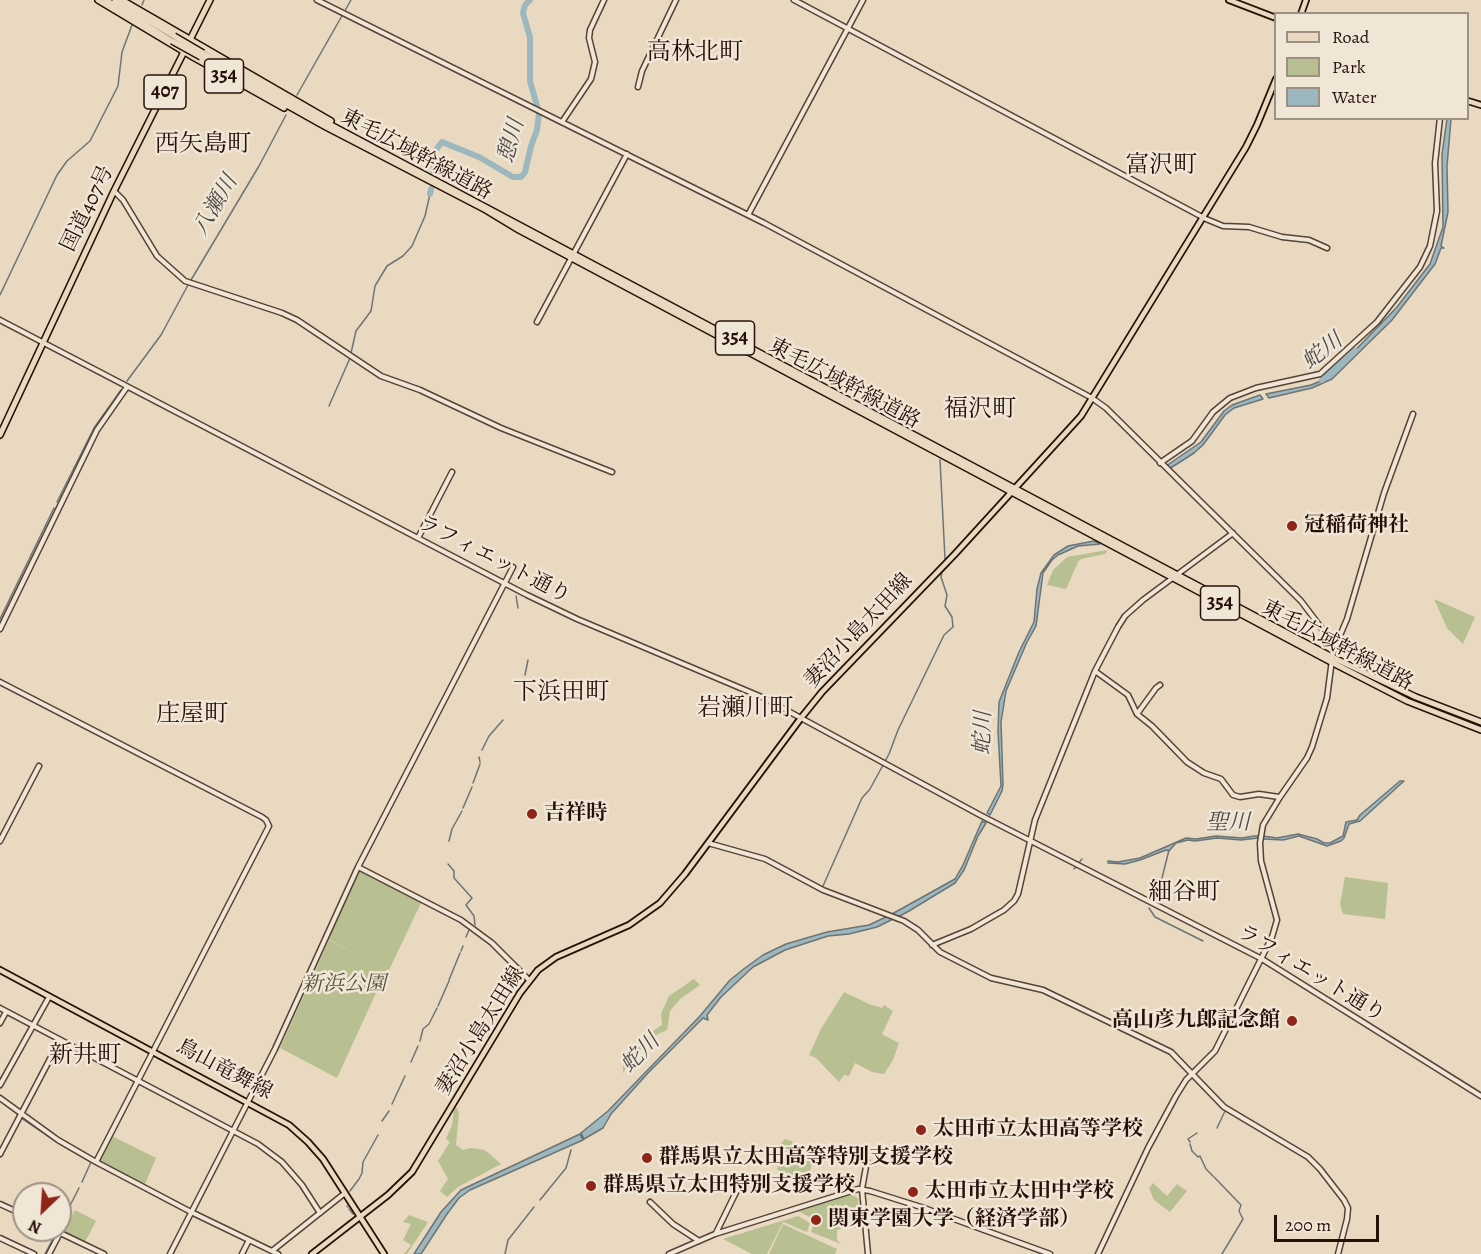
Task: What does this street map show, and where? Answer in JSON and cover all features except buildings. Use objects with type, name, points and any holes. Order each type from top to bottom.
[{"type":"highway","name":"354","points":[[98,0],[237,83],[332,134],[355,142]]},
{"type":"highway","name":"東毛広域幹線道路","points":[[106,0],[355,142],[478,205],[519,230],[572,254]]},
{"type":"highway","name":"東毛広域幹線道路","points":[[115,0],[173,38]]},
{"type":"highway","name":"354","points":[[122,0],[367,143]]},
{"type":"highway","name":"国道407号","points":[[0,435],[114,191],[210,0]]},
{"type":"highway","name":"東毛広域幹線道路","points":[[202,55],[1014,490],[1100,533],[1112,542]]},
{"type":"highway","name":"東毛広域幹線道路","points":[[1014,490],[1093,535],[1112,542],[1175,575],[1407,701],[1481,730]]},
{"type":"highway","name":"東毛広域幹線道路","points":[[1331,659],[1402,691],[1481,722]]},
{"type":"main road","points":[[1229,0],[1274,18]]},
{"type":"main road","name":"妻沼小島太田線","points":[[312,1254],[395,1189],[416,1166],[529,980],[545,964],[556,957],[619,930],[650,911],[673,889],[822,692],[955,554],[1081,416],[1251,138],[1274,81]]},
{"type":"main road","name":"鳥山竜舞線","points":[[0,970],[289,1125],[308,1142],[329,1168],[384,1254]]},
{"type":"street","points":[[317,0],[748,215],[1092,398],[1106,408],[1301,601],[1326,634],[1338,640]]},
{"type":"street","points":[[562,122],[591,79],[595,62],[589,38],[590,30],[604,0]]},
{"type":"street","points":[[638,87],[642,71],[676,0]]},
{"type":"street","points":[[794,0],[1203,218],[1223,226],[1249,228],[1282,237],[1309,240],[1327,248]]},
{"type":"street","points":[[748,215],[864,0]]},
{"type":"street","points":[[1161,464],[1192,441],[1213,412],[1230,398],[1256,388],[1317,375],[1377,322],[1420,267],[1430,246],[1437,211],[1435,163],[1440,120]]},
{"type":"street","points":[[537,322],[627,154]]},
{"type":"street","points":[[114,191],[123,200],[157,256],[184,281],[240,298],[293,318],[381,376],[420,390],[501,428],[612,472]]},
{"type":"street","name":"ラフィエット通り","points":[[0,320],[577,620],[745,690],[980,815],[1262,959],[1481,1096]]},
{"type":"street","points":[[0,629],[97,430],[128,387]]},
{"type":"street","points":[[1098,1254],[1148,1148],[1176,1096],[1193,1072],[1215,1051],[1272,937],[1277,920],[1261,861],[1260,843],[1263,825],[1312,747],[1327,698],[1331,659],[1347,619],[1384,493],[1413,414]]},
{"type":"street","points":[[418,538],[452,472]]},
{"type":"street","points":[[932,945],[970,928],[1004,910],[1014,902],[1040,807],[1095,671],[1125,616],[1175,575],[1233,533]]},
{"type":"street","points":[[170,1254],[274,1049],[358,867],[513,567]]},
{"type":"street","points":[[1095,671],[1128,695],[1137,714],[1187,762],[1204,773],[1221,779],[1233,795],[1246,797],[1259,794],[1280,797]]},
{"type":"street","points":[[0,682],[268,822],[268,829],[96,1162]]},
{"type":"street","points":[[1137,714],[1160,685]]},
{"type":"street","points":[[0,841],[39,766]]},
{"type":"street","points":[[708,843],[765,860],[823,890],[901,920],[918,930],[943,954],[991,978],[1043,990],[1171,1052],[1193,1072],[1224,1107],[1308,1157],[1320,1169],[1348,1208],[1338,1254]]},
{"type":"street","points":[[358,867],[461,920],[492,943],[529,980]]},
{"type":"street","points":[[0,1085],[49,997]]},
{"type":"street","points":[[0,1008],[258,1144],[282,1162],[302,1185],[320,1213]]},
{"type":"street","points":[[0,1023],[6,1012]]},
{"type":"street","points":[[0,1154],[60,1040]]},
{"type":"street","points":[[0,1098],[58,1140],[96,1162],[278,1254]]},
{"type":"street","points":[[867,1161],[862,1189],[868,1254]]},
{"type":"street","points":[[715,1234],[744,1176]]},
{"type":"street","points":[[669,1254],[715,1234],[846,1192],[862,1189],[975,1226],[1050,1254]]},
{"type":"street","points":[[272,1251],[345,1193]]},
{"type":"street","points":[[650,1202],[673,1224],[699,1241]]},
{"type":"street","points":[[0,1238],[34,1254]]},
{"type":"street","points":[[72,1239],[104,1254]]},
{"type":"street","points":[[242,1254],[249,1240]]},
{"type":"green space","points":[[1108,550],[1105,554],[1081,559],[1066,589],[1047,585],[1053,570],[1067,557]]},
{"type":"green space","points":[[1434,599],[1475,617],[1463,644],[1447,628]]},
{"type":"green space","name":"新浜公園","points":[[360,870],[421,903],[389,970],[387,969],[337,1078],[280,1048],[329,940],[371,961],[328,939]]},
{"type":"green space","points":[[1345,877],[1388,883],[1385,919],[1343,914],[1340,904]]},
{"type":"green space","points":[[694,979],[700,985],[680,999],[670,1011],[667,1030],[648,1042],[623,1074],[623,1065],[636,1046],[662,1025],[661,1014],[669,996]]},
{"type":"green space","points":[[844,992],[869,1004],[882,1008],[884,1005],[893,1011],[882,1034],[899,1043],[893,1060],[884,1074],[872,1072],[855,1063],[849,1076],[844,1075],[839,1082],[816,1058],[809,1055],[821,1029]]},
{"type":"green space","points":[[454,1108],[457,1108],[459,1113],[456,1145],[463,1150],[470,1148],[485,1150],[501,1164],[458,1187],[447,1197],[440,1191],[448,1179],[438,1161],[450,1142],[446,1139],[452,1125]]},
{"type":"green space","points":[[112,1136],[156,1158],[145,1184],[101,1162],[100,1159]]},
{"type":"green space","points":[[785,1139],[792,1141],[798,1148],[815,1155],[806,1184],[789,1176],[787,1180],[780,1176],[781,1172],[777,1170],[776,1156],[779,1149],[776,1148]]},
{"type":"green space","points":[[1153,1183],[1167,1196],[1177,1184],[1187,1191],[1170,1212],[1154,1200],[1149,1188]]},
{"type":"green space","points":[[850,1194],[858,1198],[860,1228],[837,1230],[837,1240],[841,1244],[811,1232],[815,1220],[798,1211]]},
{"type":"green space","points":[[75,1210],[96,1221],[85,1242],[72,1236],[72,1216]]},
{"type":"green space","points":[[409,1215],[428,1222],[407,1254],[404,1254],[411,1245],[403,1240],[411,1224],[403,1222]]},
{"type":"green space","points":[[798,1216],[810,1223],[807,1232],[783,1222],[767,1254],[752,1254],[723,1239]]},
{"type":"green space","points":[[783,1224],[837,1249],[835,1254],[769,1254]]},
{"type":"water","points":[[1447,120],[1451,120],[1447,166],[1448,212],[1441,246],[1444,248],[1441,248],[1435,264],[1392,320],[1332,379],[1312,388],[1269,398],[1266,394],[1311,385],[1323,380],[1340,366],[1397,307],[1430,264],[1443,227],[1442,154]]},
{"type":"water","points":[[1260,395],[1263,399],[1234,408],[1225,415],[1203,445],[1194,453],[1169,469],[1166,466],[1201,442],[1224,411],[1232,405]]},
{"type":"water","points":[[1094,541],[1100,544],[1078,546],[1058,555],[1043,573],[1036,626],[1006,691],[1001,722],[1003,785],[990,815],[987,813],[1001,786],[999,702],[1034,622],[1041,573],[1054,555],[1068,546]]},
{"type":"water","points":[[1400,781],[1404,781],[1360,821],[1349,824],[1341,841],[1327,846],[1299,836],[1283,840],[1263,839],[1263,836],[1277,838],[1298,834],[1330,843],[1343,836],[1346,822],[1357,820]]},
{"type":"water","points":[[982,821],[986,823],[964,870],[955,883],[898,917],[892,914],[955,879]]},
{"type":"water","points":[[1254,836],[1258,838],[1188,840],[1176,843],[1169,851],[1166,850],[1140,860],[1125,864],[1108,863],[1108,861],[1118,862],[1140,858],[1186,838]]},
{"type":"water","points":[[886,917],[893,919],[877,927],[849,934],[828,936],[785,950],[753,967],[721,997],[707,1015],[708,1020],[703,1018],[648,1073],[611,1114],[603,1128],[584,1139],[581,1133],[608,1111],[700,1016],[730,980],[745,968],[763,955],[786,944],[827,932],[869,925]]},
{"type":"water","points":[[580,1134],[583,1140],[470,1190],[459,1198],[421,1254],[414,1254],[441,1212],[461,1190]]},
{"type":"waterway","points":[[142,5],[144,0]]},
{"type":"waterway","name":"八瀬川","points":[[297,95],[351,0]]},
{"type":"waterway","name":"憩川","points":[[433,171],[435,151],[442,142],[479,157],[513,177],[521,177],[525,172],[537,130],[539,113],[530,81],[530,37],[523,13],[525,5],[530,0]]},
{"type":"waterway","points":[[0,295],[57,175],[67,161],[90,141],[118,86],[122,52],[132,25]]},
{"type":"waterway","name":"八瀬川","points":[[191,280],[259,166],[286,115]]},
{"type":"waterway","name":"憩川","points":[[430,194],[431,189]]},
{"type":"waterway","name":"憩川","points":[[351,353],[356,331],[371,311],[375,286],[387,266],[403,256],[412,246],[425,216],[430,194]]},
{"type":"waterway","name":"八瀬川","points":[[127,381],[161,335],[188,285]]},
{"type":"waterway","name":"蛇川","points":[[1322,380],[1355,351]]},
{"type":"waterway","name":"憩川","points":[[329,406],[350,358]]},
{"type":"waterway","name":"八瀬川","points":[[57,502],[94,428],[121,390]]},
{"type":"waterway","points":[[940,460],[945,559]]},
{"type":"waterway","name":"八瀬川","points":[[0,619],[54,508]]},
{"type":"waterway","points":[[823,886],[862,798],[870,789],[889,754],[898,730],[944,635],[953,627],[952,617],[945,606],[947,595],[941,577],[942,572],[949,565]]},
{"type":"waterway","points":[[516,596],[518,608]]},
{"type":"waterway","points":[[525,675],[528,660]]},
{"type":"waterway","points":[[482,750],[489,736],[503,720]]},
{"type":"waterway","points":[[479,757],[480,762]]},
{"type":"waterway","points":[[473,783],[480,764]]},
{"type":"waterway","points":[[463,808],[472,787]]},
{"type":"waterway","points":[[449,841],[452,829],[462,811]]},
{"type":"waterway","points":[[1166,886],[1161,882],[1169,850]]},
{"type":"waterway","name":"聖川","points":[[1074,869],[1082,859]]},
{"type":"waterway","points":[[448,864],[454,871],[454,878],[472,898],[466,905],[474,916],[475,925]]},
{"type":"waterway","points":[[1161,901],[1167,889]]},
{"type":"waterway","points":[[1149,908],[1155,917],[1203,941]]},
{"type":"waterway","points":[[466,937],[469,930]]},
{"type":"waterway","points":[[461,951],[463,946]]},
{"type":"waterway","points":[[449,980],[460,953]]},
{"type":"waterway","points":[[438,1006],[449,981]]},
{"type":"waterway","points":[[420,1041],[423,1029],[429,1024],[437,1008]]},
{"type":"waterway","points":[[411,1062],[418,1046]]},
{"type":"waterway","points":[[392,1104],[405,1076]]},
{"type":"waterway","points":[[0,1101],[17,1114]]},
{"type":"waterway","points":[[382,1121],[389,1111]]},
{"type":"waterway","points":[[1217,1128],[1225,1111]]},
{"type":"waterway","points":[[21,1118],[55,1141]]},
{"type":"waterway","points":[[1190,1142],[1188,1139],[1197,1133]]},
{"type":"waterway","points":[[350,1191],[359,1179],[363,1162],[378,1135]]},
{"type":"waterway","points":[[60,1144],[91,1162],[82,1182]]},
{"type":"waterway","points":[[1190,1144],[1192,1151],[1198,1157],[1200,1156],[1206,1169],[1214,1177]]},
{"type":"waterway","points":[[540,1200],[566,1168],[571,1150]]},
{"type":"waterway","points":[[1215,1178],[1241,1205]]},
{"type":"waterway","points":[[72,1202],[79,1188]]},
{"type":"waterway","points":[[1222,1254],[1243,1219],[1239,1211],[1241,1205]]},
{"type":"waterway","points":[[505,1254],[508,1240],[534,1207]]},
{"type":"waterway","points":[[349,1209],[353,1214]]},
{"type":"waterway","points":[[45,1254],[51,1242]]},
{"type":"place","name":"冠稲荷神社","points":[[1292,526]]},
{"type":"place","name":"吉祥時","points":[[532,814]]},
{"type":"place","name":"高山彦九郎記念館","points":[[1292,1021]]},
{"type":"place","name":"太田市立太田高等学校","points":[[921,1130]]},
{"type":"place","name":"群馬県立太田高等特別支援学校","points":[[647,1158]]},
{"type":"place","name":"群馬県立太田特別支援学校","points":[[591,1186]]},
{"type":"place","name":"太田市立太田中学校","points":[[913,1192]]},
{"type":"place","name":"関東学園大学（経済学部）","points":[[816,1220]]},
{"type":"district","name":"高林北町","points":[[695,53]]},
{"type":"district","name":"西矢島町","points":[[203,145]]},
{"type":"district","name":"富沢町","points":[[1161,166]]},
{"type":"district","name":"福沢町","points":[[980,410]]},
{"type":"district","name":"下浜田町","points":[[561,693]]},
{"type":"district","name":"岩瀬川町","points":[[745,709]]},
{"type":"district","name":"庄屋町","points":[[192,715]]},
{"type":"district","name":"細谷町","points":[[1184,893]]},
{"type":"district","name":"新井町","points":[[85,1056]]}]
